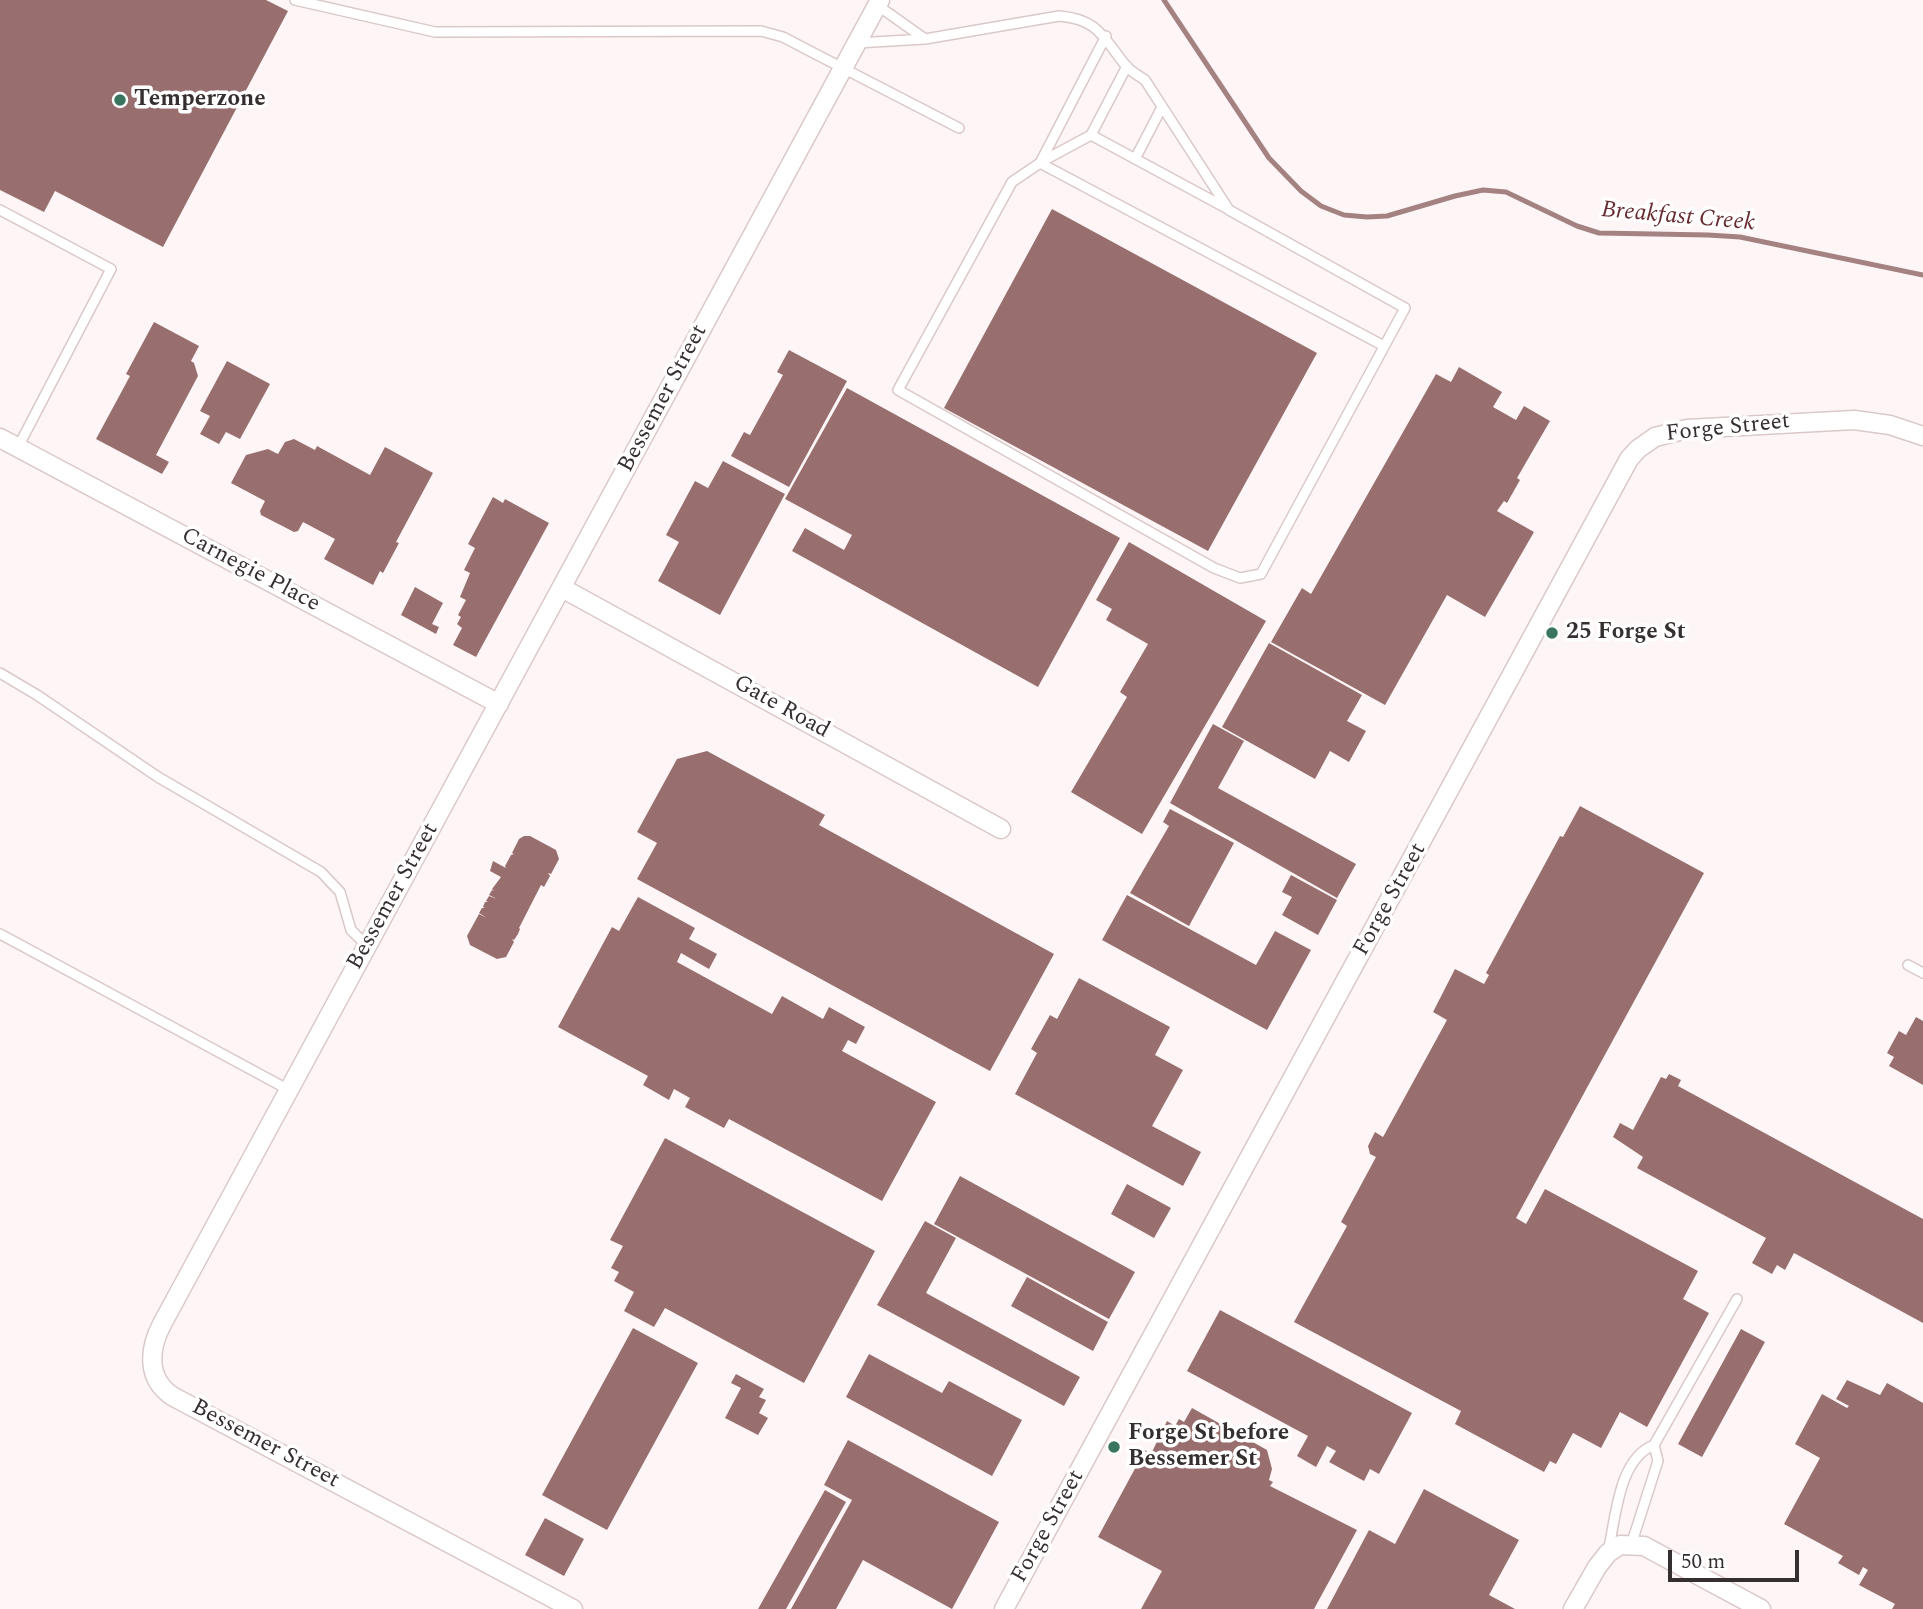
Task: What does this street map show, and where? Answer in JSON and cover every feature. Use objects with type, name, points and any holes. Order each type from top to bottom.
[{"type":"street","name":"Bessemer Street","points":[[573,1609],[172,1396],[160,1385],[152,1364],[153,1342],[879,2]]},
{"type":"street","name":"Forge Street","points":[[1004,1609],[1629,459],[1654,436],[1687,429],[1854,419],[1890,425],[1923,436]]},
{"type":"street","name":"Carnegie Place","points":[[0,438],[499,704]]},
{"type":"street","name":"Gate Road","points":[[562,588],[1000,829]]},
{"type":"street","points":[[1573,1609],[1608,1553],[1620,1545],[1632,1545],[1644,1546],[1761,1609]]},
{"type":"lane","points":[[295,0],[435,32],[761,31],[783,37],[959,128]]},
{"type":"lane","points":[[879,2],[925,39]]},
{"type":"lane","points":[[857,43],[925,39],[1059,16],[1083,21],[1106,36],[1127,66],[1145,80],[1229,210]]},
{"type":"lane","points":[[1040,163],[1106,36]]},
{"type":"lane","points":[[1091,135],[1405,308],[1261,573],[1240,578],[1214,568],[898,390],[1012,182],[1091,135],[1127,66]]},
{"type":"lane","points":[[1136,159],[1162,107]]},
{"type":"lane","points":[[1040,163],[1384,346]]},
{"type":"lane","points":[[0,211],[111,269],[18,447]]},
{"type":"lane","points":[[0,673],[158,777],[321,872],[340,892],[351,930],[368,946]]},
{"type":"lane","points":[[0,934],[289,1090]]},
{"type":"lane","points":[[1908,965],[1923,973]]},
{"type":"lane","points":[[1608,1553],[1625,1474],[1643,1449],[1654,1445],[1737,1299]]},
{"type":"lane","points":[[1632,1545],[1658,1461],[1654,1445]]},
{"type":"building","name":"Temperzone","points":[[0,0],[266,0],[288,11],[163,247],[55,191],[44,212],[0,190]]},
{"type":"building","points":[[1052,209],[1317,353],[1208,551],[944,408]]},
{"type":"building","points":[[154,322],[199,346],[191,361],[198,376],[156,455],[169,462],[162,474],[96,439],[130,376],[126,374]]},
{"type":"building","points":[[789,350],[847,381],[789,487],[731,456],[744,432],[750,435],[783,375],[777,372]]},
{"type":"building","points":[[227,361],[270,384],[240,439],[226,432],[219,444],[200,434],[210,416],[200,411]]},
{"type":"building","points":[[1459,367],[1502,392],[1493,407],[1516,420],[1524,406],[1550,421],[1517,478],[1520,480],[1507,503],[1504,501],[1497,511],[1534,532],[1485,617],[1447,595],[1385,705],[1271,642],[1302,588],[1311,594],[1436,374],[1451,382]]},
{"type":"building","points":[[847,388],[1120,538],[1038,687],[792,551],[805,528],[844,550],[852,535],[785,499]]},
{"type":"building","points":[[294,439],[315,450],[317,446],[370,475],[385,447],[433,473],[396,542],[399,543],[383,573],[380,571],[373,585],[324,559],[335,539],[303,522],[298,531],[294,532],[261,515],[265,501],[231,483],[246,455],[268,449],[278,454],[285,442]]},
{"type":"building","points":[[723,461],[785,494],[720,615],[658,581],[679,542],[666,535],[695,481],[708,488]]},
{"type":"building","points":[[493,497],[503,503],[505,499],[549,523],[476,657],[453,645],[462,628],[457,624],[461,617],[458,615],[466,600],[460,597],[470,573],[464,570],[475,548],[468,544]]},
{"type":"building","points":[[1129,542],[1266,621],[1142,834],[1071,792],[1127,697],[1120,692],[1148,644],[1106,620],[1112,609],[1096,600]]},
{"type":"building","points":[[415,587],[443,603],[432,624],[439,627],[436,634],[401,615]]},
{"type":"building","points":[[1269,643],[1362,695],[1347,721],[1366,731],[1349,762],[1330,751],[1315,779],[1222,727]]},
{"type":"building","points":[[1213,724],[1244,741],[1218,788],[1356,864],[1337,898],[1170,803]]},
{"type":"building","points":[[707,751],[825,815],[819,825],[1054,954],[990,1071],[637,879],[657,843],[637,832],[677,759]]},
{"type":"building","points":[[1580,806],[1704,873],[1516,1218],[1526,1224],[1545,1189],[1698,1271],[1683,1299],[1709,1313],[1647,1427],[1620,1412],[1601,1448],[1573,1433],[1556,1464],[1550,1461],[1544,1472],[1455,1424],[1461,1411],[1294,1322],[1347,1226],[1341,1222],[1376,1157],[1370,1154],[1368,1146],[1375,1132],[1383,1137],[1447,1020],[1433,1012],[1455,969],[1484,984],[1489,975],[1486,973],[1560,836],[1563,837]]},
{"type":"building","points":[[1170,809],[1234,843],[1189,926],[1130,893],[1169,826],[1163,822]]},
{"type":"building","points":[[530,836],[556,850],[559,859],[551,874],[548,873],[550,876],[544,887],[541,885],[518,934],[512,939],[514,942],[506,957],[497,959],[470,945],[467,936],[479,914],[487,918],[479,913],[485,908],[483,907],[489,896],[497,899],[489,895],[501,877],[490,871],[493,861],[506,868],[519,839]]},
{"type":"building","points":[[1291,875],[1337,900],[1318,935],[1282,915],[1292,897],[1282,892]]},
{"type":"building","points":[[1127,895],[1256,965],[1275,931],[1311,950],[1267,1030],[1102,940]]},
{"type":"building","points":[[638,897],[695,928],[689,939],[717,954],[709,969],[681,953],[677,962],[772,1014],[782,996],[823,1019],[829,1007],[865,1027],[856,1044],[848,1040],[842,1051],[936,1102],[882,1201],[729,1119],[724,1128],[685,1107],[690,1098],[674,1089],[669,1100],[643,1085],[648,1076],[558,1027],[612,927],[619,931]]},
{"type":"building","points":[[1079,978],[1170,1027],[1155,1055],[1183,1070],[1152,1126],[1201,1152],[1183,1186],[1015,1094],[1037,1053],[1031,1049],[1050,1015],[1057,1019]]},
{"type":"building","points":[[1916,1017],[1923,1021],[1923,1085],[1889,1066],[1894,1057],[1887,1053],[1899,1031],[1906,1035]]},
{"type":"building","points":[[1669,1074],[1681,1080],[1678,1086],[1923,1219],[1923,1323],[1794,1253],[1785,1270],[1777,1265],[1772,1274],[1752,1263],[1766,1238],[1637,1168],[1643,1157],[1613,1137],[1620,1123],[1633,1130],[1661,1077],[1666,1079]]},
{"type":"building","points":[[665,1138],[875,1251],[804,1383],[665,1308],[654,1327],[624,1311],[634,1292],[614,1281],[619,1272],[611,1268],[623,1246],[610,1240]]},
{"type":"building","points":[[960,1176],[1135,1272],[1109,1319],[934,1224]]},
{"type":"building","points":[[1127,1184],[1171,1208],[1154,1238],[1111,1214]]},
{"type":"building","points":[[925,1221],[956,1238],[926,1293],[1080,1377],[1064,1406],[877,1305]]},
{"type":"building","points":[[1027,1277],[1108,1322],[1093,1351],[1011,1306]]},
{"type":"building","points":[[1220,1310],[1412,1413],[1379,1474],[1370,1469],[1364,1481],[1329,1462],[1336,1451],[1327,1446],[1316,1467],[1297,1456],[1308,1436],[1187,1371]]},
{"type":"building","points":[[633,1328],[698,1363],[607,1530],[542,1495]]},
{"type":"building","points":[[1741,1329],[1765,1342],[1702,1457],[1678,1444]]},
{"type":"building","points":[[869,1354],[942,1393],[949,1381],[1022,1420],[992,1476],[846,1397]]},
{"type":"building","points":[[736,1374],[764,1389],[759,1397],[766,1400],[759,1413],[768,1418],[758,1435],[725,1418],[741,1388],[731,1383]]},
{"type":"building","points":[[1847,1380],[1880,1395],[1887,1383],[1923,1403],[1923,1609],[1892,1609],[1895,1604],[1859,1585],[1868,1570],[1863,1567],[1859,1575],[1838,1563],[1843,1556],[1784,1524],[1820,1458],[1795,1444],[1822,1394],[1847,1408],[1849,1406],[1836,1399]]},
{"type":"building","points":[[1192,1408],[1267,1450],[1272,1469],[1269,1480],[1273,1482],[1270,1486],[1357,1530],[1314,1609],[1141,1609],[1162,1571],[1098,1537],[1145,1450],[1151,1454],[1167,1421],[1175,1426],[1179,1419],[1184,1422]]},
{"type":"building","points":[[848,1440],[999,1522],[952,1609],[863,1560],[836,1609],[791,1609],[852,1500],[824,1485]]},
{"type":"building","points":[[1424,1489],[1519,1540],[1489,1595],[1515,1609],[1327,1609],[1369,1530],[1395,1544]]},
{"type":"building","points":[[825,1490],[846,1502],[786,1609],[758,1609]]},
{"type":"building","points":[[545,1518],[584,1539],[564,1576],[525,1555]]},
{"type":"waterway","name":"Breakfast Creek","points":[[1164,0],[1269,158],[1301,191],[1321,206],[1344,215],[1387,216],[1483,190],[1506,192],[1577,226],[1599,233],[1740,237],[1923,275]]},
{"type":"place","name":"Temperzone","points":[[120,100]]},
{"type":"place","name":"25 Forge St","points":[[1552,633]]},
{"type":"place","name":"Forge St before Bessemer St","points":[[1114,1447]]}]
